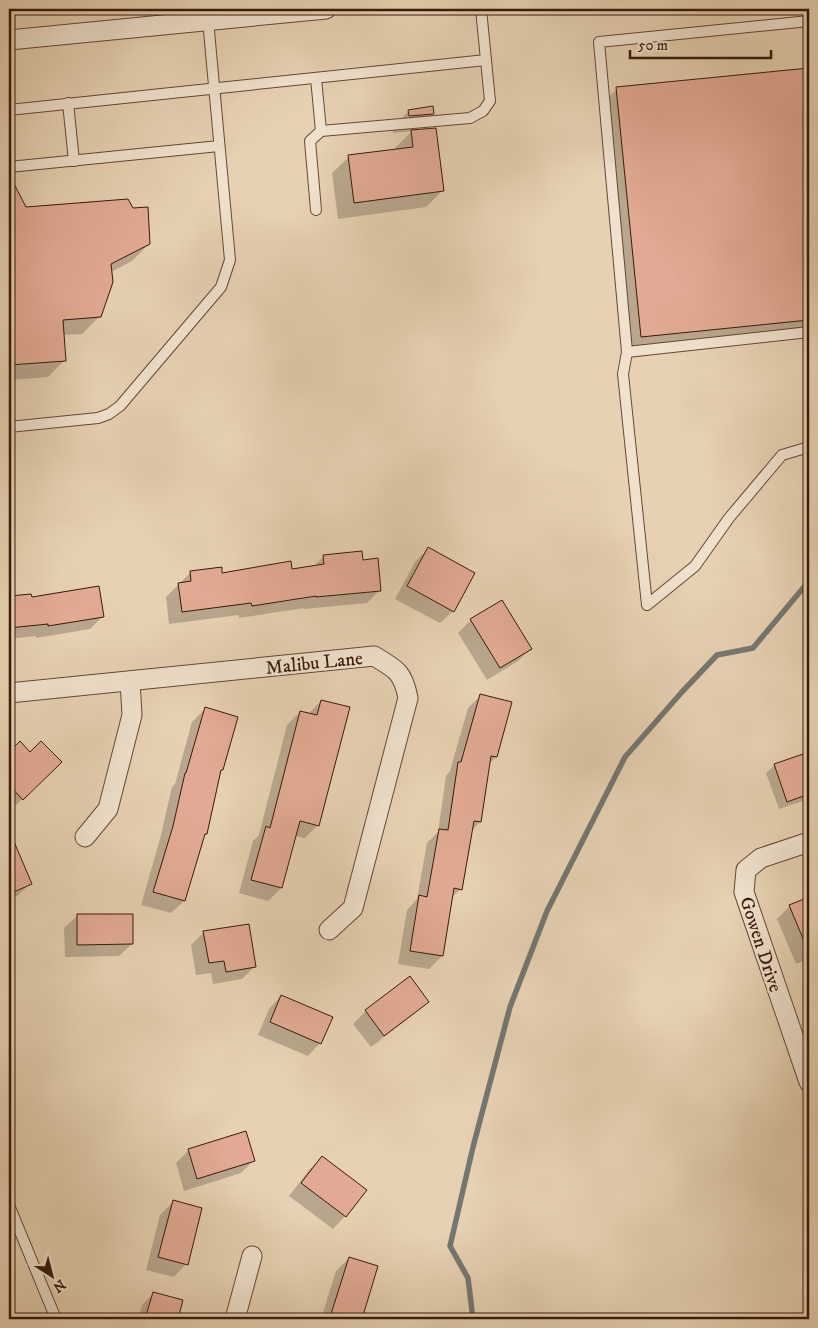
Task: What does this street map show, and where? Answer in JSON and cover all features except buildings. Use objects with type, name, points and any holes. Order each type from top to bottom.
[{"type":"street","points":[[9,40],[326,9]]},
{"type":"street","name":"Malibu Lane","points":[[9,693],[374,656],[395,668],[405,682],[408,698],[353,908],[329,930]]},
{"type":"street","points":[[85,837],[108,809],[132,716],[130,681]]},
{"type":"street","name":"Gowen Drive","points":[[809,842],[761,858],[746,870],[744,892],[809,1082]]},
{"type":"street","points":[[235,1319],[252,1256]]},
{"type":"lane","points":[[316,210],[310,141],[321,131],[470,118],[483,111],[490,101],[481,9]]},
{"type":"lane","points":[[9,427],[98,418],[109,414],[120,406],[221,287],[230,260],[208,20]]},
{"type":"lane","points":[[809,21],[599,42],[627,352],[624,374],[647,605],[694,566],[729,518],[782,455],[809,447]]},
{"type":"lane","points":[[9,110],[486,60]]},
{"type":"lane","points":[[316,78],[321,131]]},
{"type":"lane","points":[[68,103],[74,161]]},
{"type":"lane","points":[[9,167],[220,146]]},
{"type":"lane","points":[[627,352],[809,332]]},
{"type":"lane","points":[[9,1205],[56,1319]]},
{"type":"waterway","points":[[473,1319],[468,1278],[450,1246],[473,1147],[510,1007],[547,911],[625,757],[717,655],[753,648],[809,581]]}]
